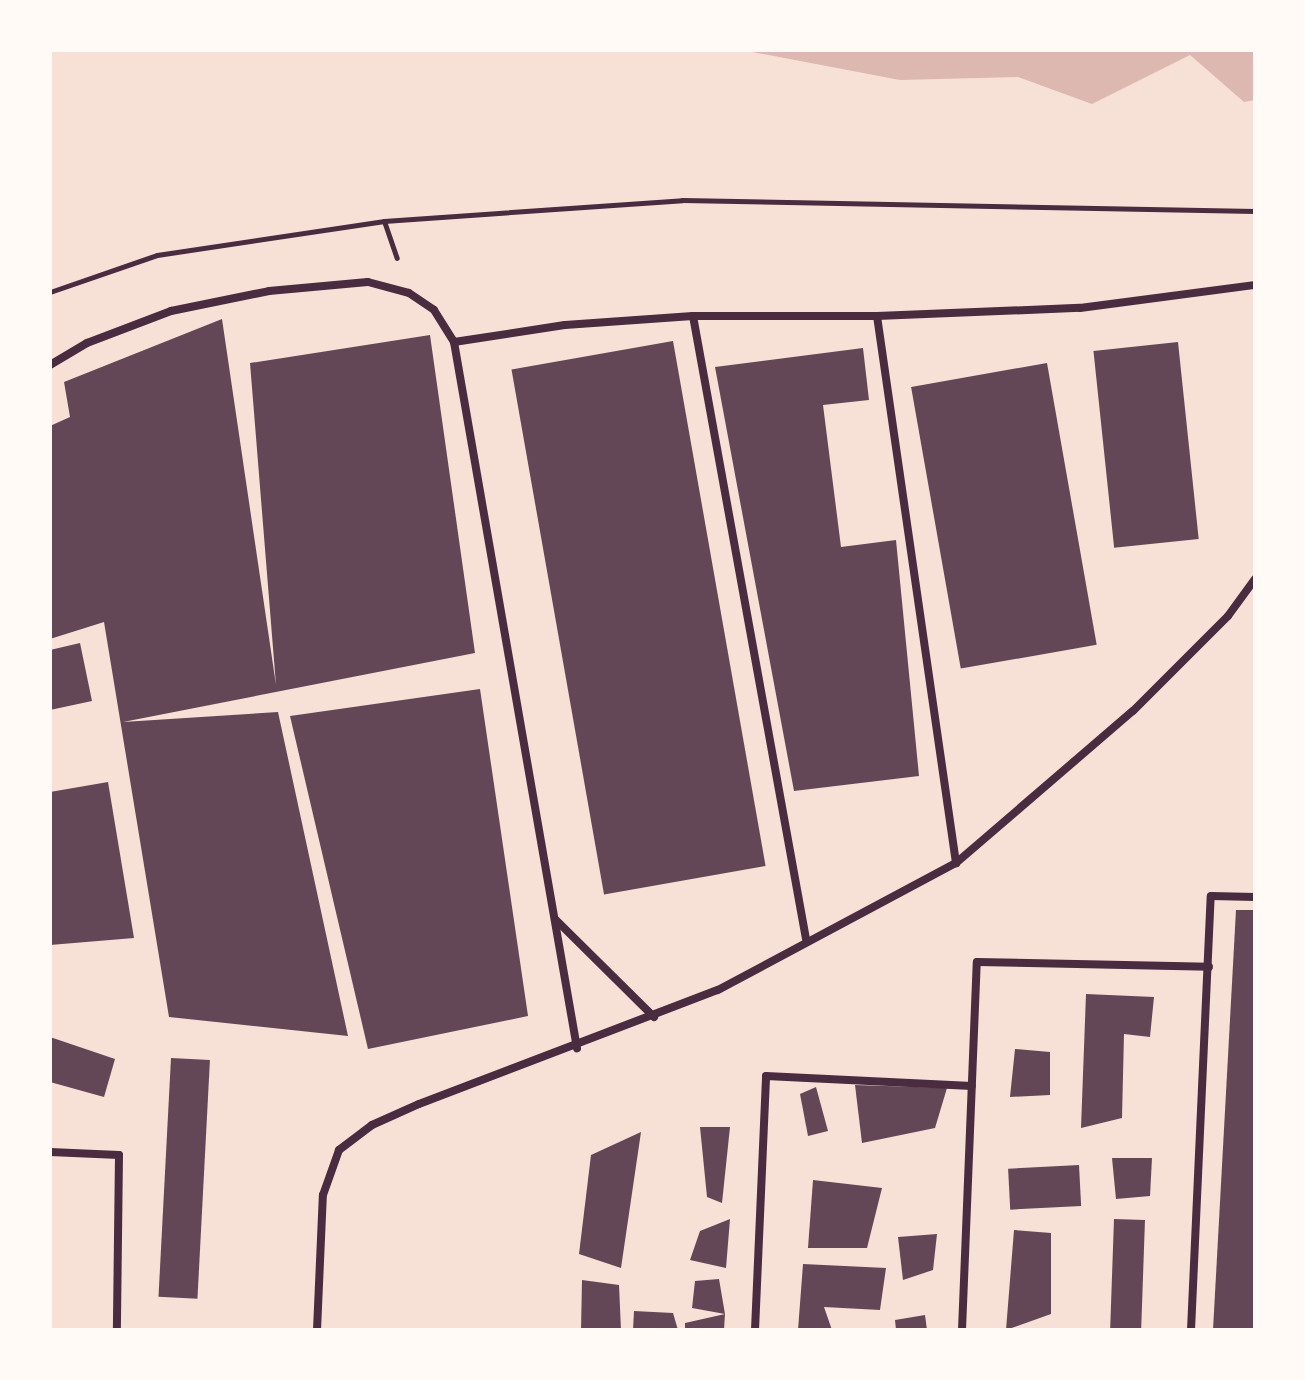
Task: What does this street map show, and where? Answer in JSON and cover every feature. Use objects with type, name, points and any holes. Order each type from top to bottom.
[{"type":"street","points":[[50,365],[87,343],[171,311],[269,291],[368,282],[409,293],[434,310],[454,342],[577,1048]]},
{"type":"street","points":[[454,342],[565,325],[693,316],[877,316],[1080,308],[1255,285]]},
{"type":"street","points":[[693,316],[806,939]]},
{"type":"street","points":[[877,316],[956,863]]},
{"type":"street","points":[[317,1330],[323,1195],[339,1150],[372,1125],[419,1104],[577,1048],[718,990],[806,939],[956,863],[1133,711],[1228,616],[1255,579]]},
{"type":"street","points":[[1191,1330],[1211,896],[1255,897]]},
{"type":"street","points":[[555,920],[654,1017]]},
{"type":"street","points":[[962,1330],[977,962],[1209,967]]},
{"type":"street","points":[[755,1330],[766,1076],[972,1086]]},
{"type":"street","points":[[50,1152],[119,1155],[117,1330]]},
{"type":"path","points":[[50,292],[157,255],[384,221],[682,200],[1255,211]]},
{"type":"shaded area","points":[[742,50],[1255,50],[1255,100],[1244,102],[1190,55],[1092,104],[1018,77],[900,80]]},
{"type":"building","points":[[222,319],[276,685],[250,363],[430,335],[475,653],[123,722],[278,712],[348,1036],[169,1017],[104,622],[50,639],[50,426],[70,417],[64,382]]},
{"type":"building","points":[[673,341],[766,866],[604,894],[511,369]]},
{"type":"building","points":[[1178,342],[1199,539],[1114,548],[1093,351]]},
{"type":"building","points":[[863,348],[869,400],[823,405],[841,547],[896,540],[919,776],[794,791],[715,367]]},
{"type":"building","points":[[1047,363],[1097,645],[961,669],[911,387]]},
{"type":"building","points":[[80,643],[92,701],[50,710],[50,650]]},
{"type":"building","points":[[480,689],[528,1016],[368,1049],[290,716]]},
{"type":"building","points":[[108,782],[134,938],[50,945],[50,792]]},
{"type":"building","points":[[1236,910],[1255,910],[1255,1330],[1213,1330]]},
{"type":"building","points":[[1086,994],[1154,997],[1150,1037],[1124,1034],[1122,1118],[1081,1128]]},
{"type":"building","points":[[50,1037],[115,1059],[104,1097],[50,1082]]},
{"type":"building","points":[[1015,1049],[1050,1052],[1050,1095],[1010,1097]]},
{"type":"building","points":[[171,1058],[210,1060],[197,1299],[158,1297]]},
{"type":"building","points":[[855,1085],[947,1088],[935,1128],[862,1143]]},
{"type":"building","points":[[816,1087],[828,1131],[808,1136],[800,1094]]},
{"type":"building","points":[[700,1127],[730,1127],[722,1203],[707,1197]]},
{"type":"building","points":[[641,1132],[621,1268],[579,1254],[591,1155]]},
{"type":"building","points":[[1112,1158],[1152,1158],[1150,1196],[1116,1199]]},
{"type":"building","points":[[1079,1165],[1081,1206],[1010,1210],[1008,1169]]},
{"type":"building","points":[[813,1180],[882,1188],[867,1248],[808,1248]]},
{"type":"building","points":[[730,1219],[726,1268],[690,1260],[700,1231]]},
{"type":"building","points":[[1114,1219],[1145,1220],[1141,1330],[1110,1330]]},
{"type":"building","points":[[1014,1230],[1051,1233],[1051,1314],[1006,1330]]},
{"type":"building","points":[[937,1234],[933,1270],[903,1280],[898,1237]]},
{"type":"building","points":[[803,1264],[886,1268],[880,1310],[824,1307],[832,1330],[798,1330]]},
{"type":"building","points":[[719,1279],[725,1314],[692,1308],[695,1281]]},
{"type":"building","points":[[582,1280],[619,1285],[621,1330],[581,1330]]},
{"type":"building","points":[[634,1311],[673,1313],[678,1330],[633,1330]]},
{"type":"building","points":[[725,1314],[724,1330],[685,1330],[685,1323]]},
{"type":"building","points":[[925,1315],[927,1330],[896,1330],[895,1320]]}]
